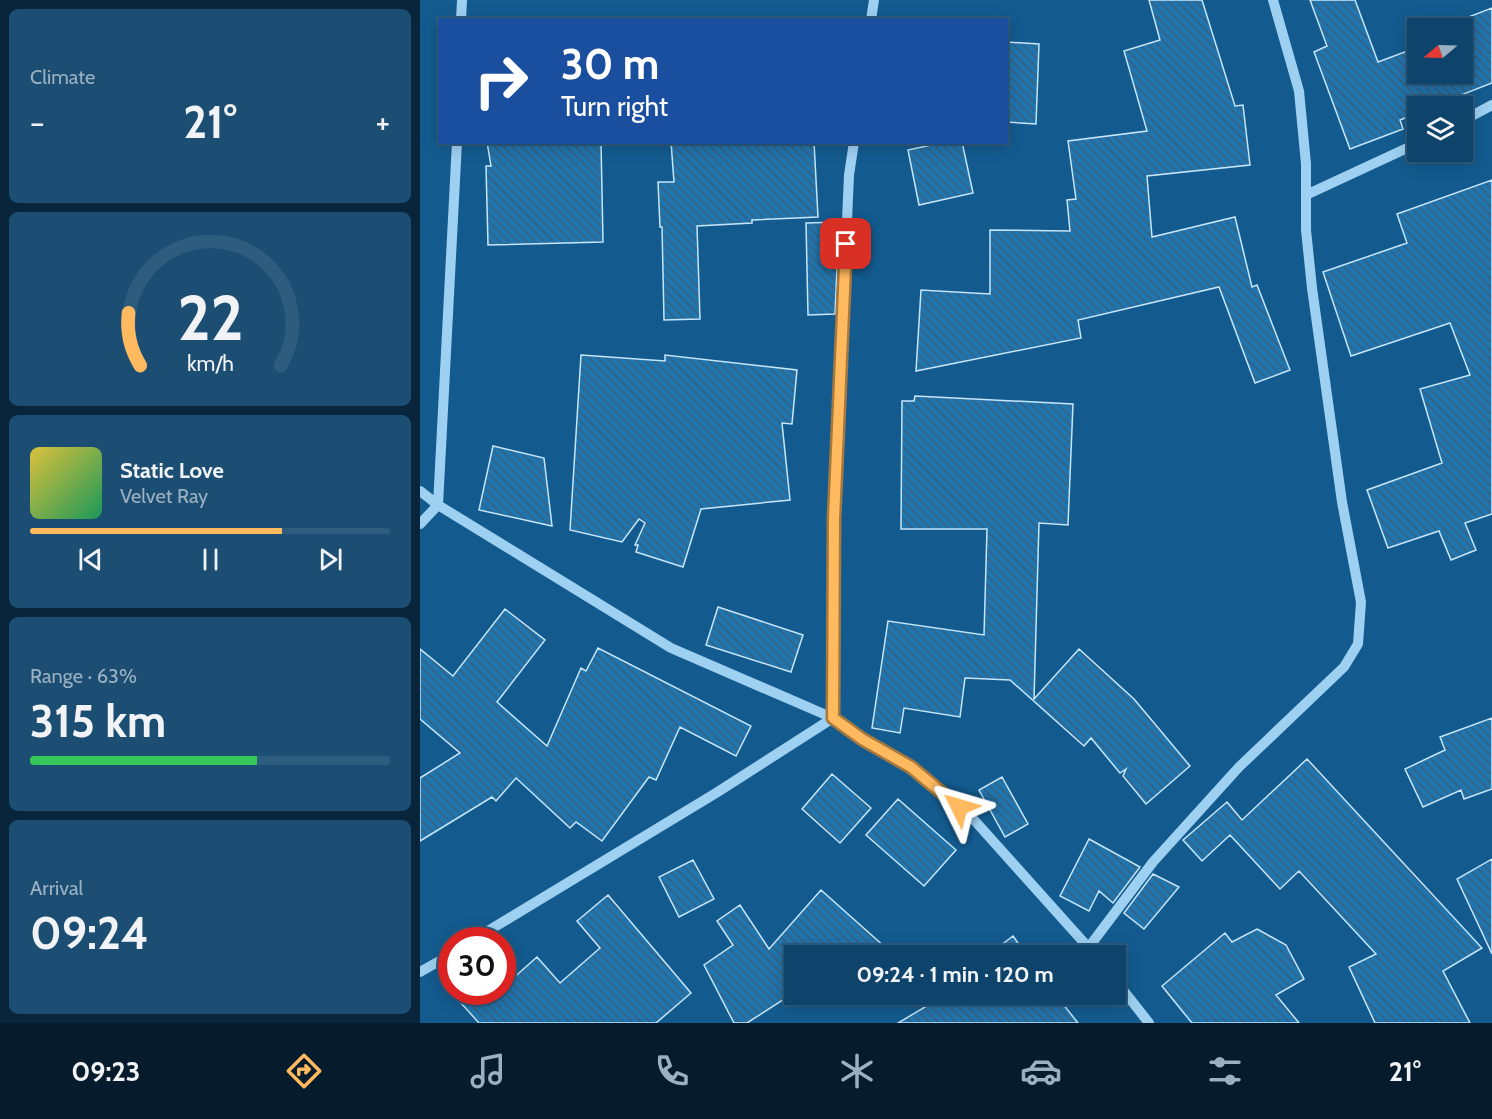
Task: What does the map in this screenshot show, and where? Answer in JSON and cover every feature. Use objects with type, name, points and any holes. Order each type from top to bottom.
[{"type":"street","points":[[461,18],[462,0]]},
{"type":"street","points":[[871,18],[874,0]]},
{"type":"street","points":[[1097,945],[1153,862],[1239,767],[1344,667],[1358,644],[1361,602],[1342,502],[1312,288],[1306,230],[1306,164],[1299,91],[1273,0]]},
{"type":"street","points":[[1473,115],[1492,105]]},
{"type":"street","points":[[420,524],[438,505],[457,144]]},
{"type":"street","points":[[833,718],[834,519],[849,175],[854,144]]},
{"type":"street","points":[[1306,195],[1407,148]]},
{"type":"street","points":[[420,491],[438,505],[670,648],[833,718],[862,739],[911,767],[975,821],[1088,945]]},
{"type":"street","points":[[495,927],[706,799],[833,718]]},
{"type":"street","points":[[420,972],[438,962]]},
{"type":"street","points":[[1126,994],[1149,1023]]},
{"type":"building","points":[[1149,0],[1202,0],[1235,106],[1243,105],[1250,165],[1147,176],[1152,237],[1235,217],[1252,287],[1257,285],[1290,370],[1255,383],[1219,287],[1078,320],[1081,338],[916,371],[921,290],[990,294],[990,230],[1070,231],[1067,200],[1076,199],[1068,141],[1147,131],[1124,51],[1160,40]]},
{"type":"building","points":[[1310,0],[1355,0],[1378,62],[1407,51],[1407,84],[1473,84],[1473,18],[1466,18],[1492,8],[1492,83],[1459,96],[1407,96],[1407,117],[1400,120],[1403,129],[1350,149],[1314,52],[1327,46]]},
{"type":"building","points":[[1008,42],[1039,44],[1036,124],[1008,122]]},
{"type":"building","points":[[487,144],[601,144],[603,242],[488,245],[486,166],[491,166]]},
{"type":"building","points":[[671,144],[814,144],[818,217],[752,220],[752,223],[697,226],[700,319],[664,320],[662,227],[660,227],[658,182],[674,182]]},
{"type":"building","points":[[936,144],[962,144],[973,193],[919,205],[908,150]]},
{"type":"building","points":[[1492,180],[1492,514],[1465,523],[1476,550],[1451,560],[1439,531],[1388,548],[1367,490],[1442,463],[1420,389],[1470,375],[1450,323],[1351,356],[1323,272],[1407,243],[1397,214]]},
{"type":"building","points":[[839,222],[835,314],[808,315],[806,223]]},
{"type":"building","points":[[581,355],[665,361],[665,355],[797,370],[792,424],[782,423],[790,500],[701,509],[683,567],[636,552],[638,545],[635,545],[645,523],[639,519],[622,542],[570,530]]},
{"type":"building","points":[[915,396],[1073,404],[1068,525],[1039,523],[1034,699],[1079,649],[1134,699],[1190,766],[1146,804],[1123,776],[1126,769],[1120,773],[1091,738],[1084,746],[1010,680],[965,678],[960,717],[904,708],[900,733],[872,728],[888,621],[984,635],[987,529],[901,529],[902,401],[914,401]]},
{"type":"building","points":[[493,446],[544,458],[552,526],[479,510]]},
{"type":"building","points":[[718,607],[803,635],[791,672],[706,645]]},
{"type":"building","points":[[505,609],[545,640],[497,702],[547,746],[581,668],[586,671],[598,648],[751,726],[736,756],[680,727],[656,780],[649,777],[602,841],[576,822],[570,828],[516,778],[496,801],[492,797],[420,841],[420,778],[460,753],[420,719],[420,649],[453,676]]},
{"type":"building","points":[[1492,718],[1492,789],[1464,799],[1461,790],[1423,807],[1405,769],[1445,750],[1440,737]]},
{"type":"building","points":[[1307,759],[1482,948],[1443,971],[1470,1023],[1375,1023],[1349,967],[1376,954],[1299,871],[1280,889],[1230,835],[1202,861],[1183,840],[1227,802],[1242,820]]},
{"type":"building","points":[[832,774],[871,808],[840,843],[802,809]]},
{"type":"building","points":[[1002,777],[1028,824],[1005,837],[979,790]]},
{"type":"building","points":[[898,799],[956,850],[924,886],[866,835]]},
{"type":"building","points":[[1089,839],[1140,867],[1113,903],[1099,891],[1089,911],[1060,896]]},
{"type":"building","points":[[1492,859],[1492,954],[1457,879]]},
{"type":"building","points":[[693,860],[714,899],[679,917],[659,877]]},
{"type":"building","points":[[1153,874],[1179,887],[1144,929],[1124,913]]},
{"type":"building","points":[[821,890],[883,945],[784,945],[784,999],[747,1023],[734,1023],[704,965],[733,945],[717,921],[740,905],[769,949]]},
{"type":"building","points":[[608,895],[691,993],[656,1023],[479,1023],[463,1005],[516,1005],[516,976],[537,957],[560,983],[600,948],[577,921]]},
{"type":"building","points":[[1257,929],[1286,945],[1304,979],[1276,995],[1299,1023],[1192,1023],[1162,986],[1225,933],[1232,942]]},
{"type":"building","points":[[1013,936],[1019,945],[1001,945]]},
{"type":"building","points":[[929,1005],[1064,1005],[1078,1023],[898,1023]]},
{"type":"route","points":[[846,244],[834,519],[833,718],[862,739],[911,767],[959,807]]}]
